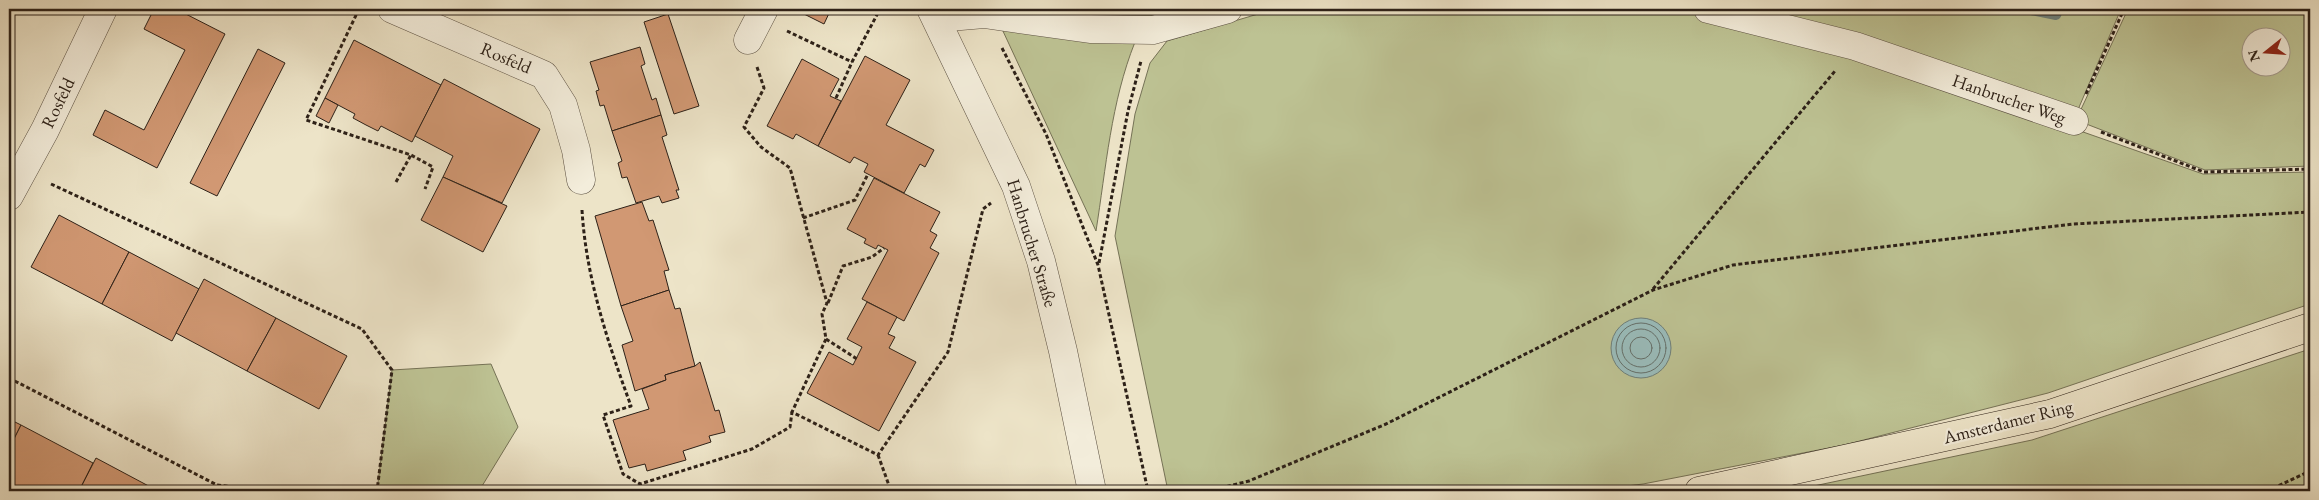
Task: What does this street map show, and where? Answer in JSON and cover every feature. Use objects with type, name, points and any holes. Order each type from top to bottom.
[{"type":"main road","name":"Amsterdamer Ring","points":[[1699,491],[2050,414],[2310,327]]},
{"type":"street","name":"Rosfeld","points":[[9,196],[45,130],[103,9]]},
{"type":"street","name":"Rosfeld","points":[[392,9],[544,74],[564,105],[576,150],[581,180]]},
{"type":"street","points":[[934,13],[984,14],[1090,29],[1153,30],[1228,9]]},
{"type":"street","name":"Hanbrucher Weg","points":[[1708,9],[1856,46],[2074,122]]},
{"type":"street","name":"Hanbrucher Straße","points":[[934,13],[1016,186],[1043,270],[1092,491]]},
{"type":"path","points":[[359,9],[306,120],[411,155],[433,167],[425,189]]},
{"type":"path","points":[[836,98],[852,62],[880,9]]},
{"type":"path","points":[[2074,122],[2124,9]]},
{"type":"path","points":[[984,14],[1046,134],[1098,265],[1148,491]]},
{"type":"path","points":[[827,303],[790,168],[761,147],[744,127],[764,88],[757,22],[852,62]]},
{"type":"path","points":[[1098,265],[1128,111],[1140,63],[1153,30]]},
{"type":"path","points":[[1653,290],[1856,46]]},
{"type":"path","name":"Hanbrucher Weg","points":[[2074,122],[2204,172],[2310,169]]},
{"type":"path","points":[[396,182],[411,155]]},
{"type":"path","points":[[23,171],[362,329],[392,370],[377,491],[372,491]]},
{"type":"path","points":[[803,218],[855,200],[868,174]]},
{"type":"path","points":[[878,455],[948,352],[983,209],[1016,186]]},
{"type":"path","points":[[1208,491],[1249,481],[1386,424],[1653,290],[1733,265],[2073,224],[2310,212]]},
{"type":"path","points":[[584,238],[605,333],[631,406],[603,415],[623,474],[640,484],[752,449],[790,427],[792,412],[826,339],[822,314],[842,266],[872,257],[884,248]]},
{"type":"path","points":[[826,339],[857,359]]},
{"type":"path","points":[[9,378],[217,485],[272,491]]},
{"type":"path","points":[[792,412],[878,455],[891,491]]},
{"type":"path","points":[[2267,491],[2310,471]]},
{"type":"path","points":[[217,485],[218,491]]},
{"type":"green space","points":[[1046,9],[1199,9],[1150,22],[1092,20]]},
{"type":"green space","points":[[1275,9],[1681,9],[1849,50],[2203,174],[2310,172],[2310,304],[2048,393],[1844,445],[1643,484],[1586,491],[1168,491],[1115,236],[1135,114],[1150,63],[1167,41]]},
{"type":"green space","points":[[1726,9],[2121,9],[2074,119]]},
{"type":"green space","points":[[2128,9],[2310,9],[2310,166],[2205,170],[2076,120]]},
{"type":"green space","points":[[1002,29],[1135,42],[1120,88],[1115,112],[1096,231]]},
{"type":"green space","points":[[2310,349],[2310,491],[1790,491],[2032,440]]},
{"type":"green space","points":[[491,364],[518,427],[479,491],[377,491],[392,370]]},
{"type":"water","points":[[1635,318],[1647,318],[1658,323],[1666,331],[1671,342],[1669,360],[1658,373],[1647,378],[1635,378],[1624,373],[1616,365],[1611,354],[1611,342],[1616,331],[1624,323]]},
{"type":"building","points":[[154,9],[176,9],[225,34],[157,168],[93,135],[105,110],[144,130],[185,50],[144,29]]},
{"type":"building","points":[[794,9],[831,9],[824,24]]},
{"type":"building","points":[[668,14],[699,106],[674,114],[644,22]]},
{"type":"building","points":[[354,40],[441,85],[412,142],[381,126],[378,131],[366,125],[353,118],[355,114],[325,98]]},
{"type":"building","points":[[640,47],[645,64],[641,66],[652,100],[656,98],[661,115],[612,131],[604,105],[600,106],[596,91],[599,90],[590,62]]},
{"type":"building","points":[[258,49],[285,63],[217,196],[190,183]]},
{"type":"building","points":[[865,56],[910,80],[886,125],[934,150],[925,167],[920,164],[904,193],[864,172],[868,164],[854,157],[850,163],[818,146]]},
{"type":"building","points":[[802,59],[839,79],[830,96],[841,101],[818,146],[796,134],[793,139],[767,126]]},
{"type":"building","points":[[444,79],[540,129],[502,203],[443,177],[453,156],[415,136]]},
{"type":"building","points":[[325,98],[338,105],[329,123],[316,116]]},
{"type":"building","points":[[661,115],[667,135],[662,137],[679,190],[676,190],[679,198],[662,203],[659,196],[636,203],[627,177],[622,178],[618,163],[622,161],[612,131]]},
{"type":"building","points":[[443,177],[507,206],[483,252],[421,220]]},
{"type":"building","points":[[874,178],[940,212],[930,231],[937,235],[930,248],[939,253],[904,321],[862,299],[888,250],[878,245],[876,249],[864,243],[866,239],[847,229]]},
{"type":"building","points":[[642,202],[649,221],[653,220],[669,270],[664,271],[669,290],[621,306],[595,216]]},
{"type":"building","points":[[59,215],[129,252],[102,304],[31,267]]},
{"type":"building","points":[[129,252],[199,289],[172,341],[102,304]]},
{"type":"building","points":[[204,279],[276,318],[247,371],[176,333]]},
{"type":"building","points":[[669,290],[675,309],[680,308],[695,366],[665,375],[666,380],[635,391],[622,345],[633,341],[621,306]]},
{"type":"building","points":[[867,302],[897,317],[888,334],[895,337],[889,348],[916,362],[879,431],[807,393],[829,352],[853,365],[862,347],[847,339]]},
{"type":"building","points":[[276,318],[347,356],[319,409],[247,371]]},
{"type":"building","points":[[700,362],[715,411],[719,410],[725,432],[709,436],[711,442],[683,451],[686,460],[647,471],[645,464],[629,468],[613,420],[649,409],[642,389],[666,380],[665,375],[695,366]]},
{"type":"building","points":[[9,419],[21,425],[9,449]]},
{"type":"building","points":[[21,425],[93,463],[79,491],[16,491],[9,487],[9,449]]},
{"type":"building","points":[[96,458],[158,491],[79,491]]},
{"type":"waterway","points":[[2026,9],[2056,15],[2059,9]]}]
